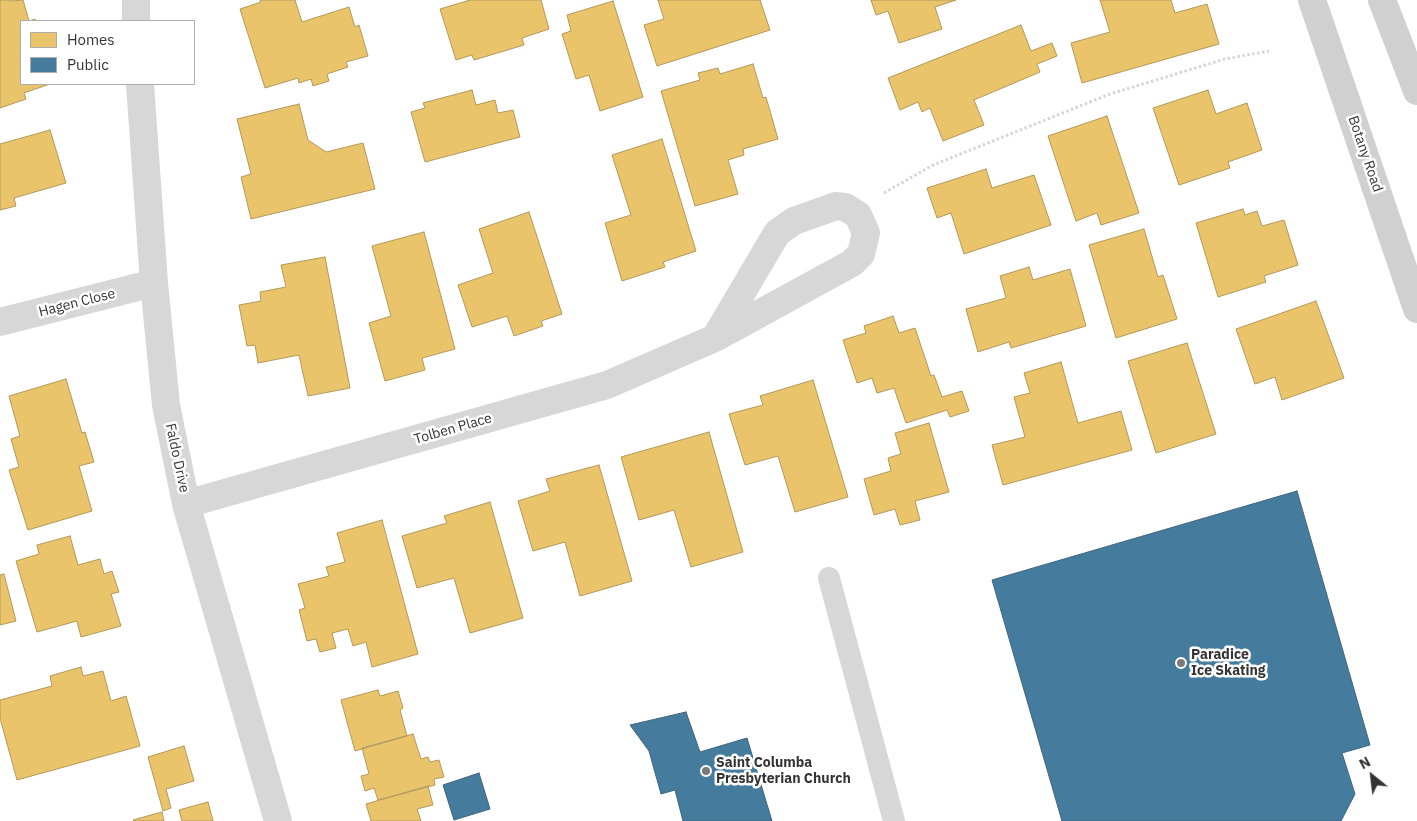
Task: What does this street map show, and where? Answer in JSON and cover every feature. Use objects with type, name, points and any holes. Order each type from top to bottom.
[{"type":"main road","name":"Botany Road","points":[[1312,0],[1417,309]]},
{"type":"main road","points":[[1382,0],[1417,91]]},
{"type":"street","name":"Faldo Drive","points":[[140,85],[154,284],[166,405],[186,504],[278,821]]},
{"type":"street","points":[[715,338],[777,233],[794,221],[836,206],[845,207],[852,212]]},
{"type":"street","name":"Tolben Place","points":[[186,504],[607,385],[715,338],[852,263],[861,254],[866,233],[858,215],[852,212]]},
{"type":"street","name":"Hagen Close","points":[[0,322],[154,284]]},
{"type":"lane","points":[[829,578],[894,821]]},
{"type":"path","points":[[852,212],[933,165],[1110,94],[1226,58],[1269,51]]},
{"type":"building: Homes","points":[[0,0],[23,0],[29,20],[20,20],[20,85],[47,85],[24,93],[26,99],[0,108]]},
{"type":"building: Homes","points":[[260,0],[295,0],[302,22],[349,7],[355,27],[359,25],[368,56],[346,62],[348,67],[327,74],[329,81],[313,86],[311,79],[299,83],[298,78],[265,88],[240,9],[261,2]]},
{"type":"building: Homes","points":[[470,0],[541,0],[549,29],[522,38],[524,45],[474,60],[472,55],[456,60],[440,9]]},
{"type":"building: Homes","points":[[658,0],[760,0],[770,30],[657,66],[644,25],[664,19]]},
{"type":"building: Homes","points":[[871,0],[956,0],[935,7],[942,29],[899,43],[888,11],[876,15]]},
{"type":"building: Homes","points":[[1100,0],[1171,0],[1175,13],[1207,4],[1219,44],[1082,83],[1071,43],[1110,32]]},
{"type":"building: Homes","points":[[613,1],[643,97],[600,111],[589,75],[576,79],[562,34],[571,31],[567,15]]},
{"type":"building: Homes","points":[[1021,25],[1031,51],[1052,43],[1057,56],[1037,64],[1040,72],[974,100],[984,125],[943,141],[930,108],[922,112],[918,102],[900,110],[888,78]]},
{"type":"building: Homes","points":[[753,64],[763,98],[766,97],[778,139],[743,149],[744,155],[728,160],[738,194],[695,206],[661,91],[700,80],[698,73],[718,68],[720,74]]},
{"type":"building: Homes","points":[[472,90],[476,105],[495,100],[498,113],[513,110],[520,137],[425,162],[411,112],[425,108],[423,103]]},
{"type":"building: Homes","points":[[1208,90],[1216,114],[1247,103],[1262,150],[1228,162],[1230,168],[1179,185],[1153,108]]},
{"type":"building: Homes","points":[[299,104],[308,140],[326,152],[363,143],[375,189],[251,219],[241,177],[251,174],[237,119]]},
{"type":"building: Homes","points":[[1107,116],[1139,213],[1101,225],[1097,213],[1076,221],[1048,136]]},
{"type":"building: Homes","points":[[50,130],[66,183],[14,198],[16,206],[0,210],[0,144]]},
{"type":"building: Homes","points":[[662,139],[696,251],[663,262],[665,267],[622,281],[605,223],[631,215],[612,155]]},
{"type":"building: Homes","points":[[986,169],[992,188],[1034,175],[1051,225],[964,254],[951,213],[937,218],[927,188]]},
{"type":"building: Homes","points":[[1243,209],[1245,215],[1257,211],[1262,226],[1284,220],[1298,265],[1264,276],[1266,282],[1218,297],[1196,223]]},
{"type":"building: Homes","points":[[529,212],[562,314],[541,321],[543,326],[514,336],[507,316],[472,327],[458,285],[493,273],[479,229]]},
{"type":"building: Homes","points":[[1144,229],[1158,277],[1163,275],[1177,319],[1116,338],[1089,245]]},
{"type":"building: Homes","points":[[424,232],[455,349],[422,358],[425,370],[385,381],[369,323],[391,316],[372,246]]},
{"type":"building: Homes","points":[[325,257],[350,388],[308,396],[299,355],[258,363],[255,345],[247,346],[239,305],[261,301],[260,292],[286,287],[281,265]]},
{"type":"building: Homes","points":[[1029,267],[1033,280],[1070,269],[1086,326],[1011,348],[1009,342],[978,352],[966,309],[1006,298],[1000,276]]},
{"type":"building: Homes","points":[[1316,301],[1344,378],[1282,400],[1275,377],[1255,384],[1236,329]]},
{"type":"building: Homes","points":[[893,316],[899,333],[915,328],[931,376],[934,375],[942,397],[962,391],[969,411],[950,417],[947,410],[906,423],[894,388],[877,393],[872,378],[857,383],[843,340],[866,333],[864,326]]},
{"type":"building: Homes","points":[[1187,343],[1216,434],[1156,453],[1128,361]]},
{"type":"building: Homes","points":[[1061,362],[1078,423],[1121,411],[1132,450],[1003,485],[992,445],[1025,437],[1014,397],[1030,393],[1024,373]]},
{"type":"building: Homes","points":[[66,379],[82,433],[85,432],[94,462],[79,466],[92,511],[28,530],[9,470],[19,467],[11,439],[20,436],[9,396]]},
{"type":"building: Homes","points":[[813,380],[848,497],[795,512],[778,456],[745,465],[729,414],[763,405],[760,396]]},
{"type":"building: Homes","points":[[929,423],[949,492],[915,501],[920,520],[900,525],[895,509],[874,515],[864,479],[891,471],[888,458],[901,454],[895,433]]},
{"type":"building: Homes","points":[[709,432],[743,552],[691,567],[674,510],[639,520],[621,457]]},
{"type":"building: Homes","points":[[599,465],[632,581],[580,596],[565,542],[533,551],[518,501],[550,491],[546,479]]},
{"type":"building: Homes","points":[[490,502],[523,618],[470,633],[454,578],[417,588],[402,536],[447,523],[444,516]]},
{"type":"building: Homes","points":[[382,520],[418,654],[372,667],[366,642],[353,646],[348,629],[332,633],[336,648],[320,652],[316,639],[307,641],[299,610],[305,608],[298,584],[329,576],[326,567],[345,562],[337,533]]},
{"type":"building: Homes","points":[[70,536],[78,565],[100,559],[104,574],[112,571],[119,592],[111,594],[121,626],[81,637],[77,621],[37,632],[16,561],[39,554],[37,545]]},
{"type":"building: Homes","points":[[4,574],[16,621],[0,625],[0,575]]},
{"type":"building: Homes","points":[[81,667],[83,676],[103,671],[111,701],[126,696],[140,746],[17,780],[0,718],[0,700],[52,686],[50,676]]},
{"type":"building: Homes","points":[[378,690],[380,696],[398,691],[403,708],[400,710],[407,736],[355,751],[341,700]]},
{"type":"building: Homes","points":[[413,734],[421,759],[428,757],[430,762],[439,760],[444,777],[434,779],[435,785],[378,800],[374,788],[365,791],[361,776],[369,774],[362,748]]},
{"type":"building: Homes","points":[[184,746],[194,781],[166,789],[171,808],[163,811],[148,757]]},
{"type":"building: Homes","points":[[428,786],[433,805],[417,809],[421,821],[371,821],[366,804]]},
{"type":"building: Homes","points":[[208,802],[213,821],[182,821],[179,810]]},
{"type":"building: Homes","points":[[162,812],[164,821],[133,820]]},
{"type":"building: Public","name":"Paradice Ice Skating","points":[[1297,491],[1370,745],[1342,753],[1355,794],[1341,821],[1062,821],[992,580]]},
{"type":"building: Public","name":"Saint Columba Presbyterian Church","points":[[686,712],[700,752],[747,738],[772,821],[683,821],[675,790],[661,794],[649,751],[630,725]]},
{"type":"building: Public","points":[[479,773],[490,809],[454,820],[443,785]]},
{"type":"place","name":"Paradice Ice Skating","points":[[1181,663]]},
{"type":"place","name":"Saint Columba Presbyterian Church","points":[[706,771]]}]
